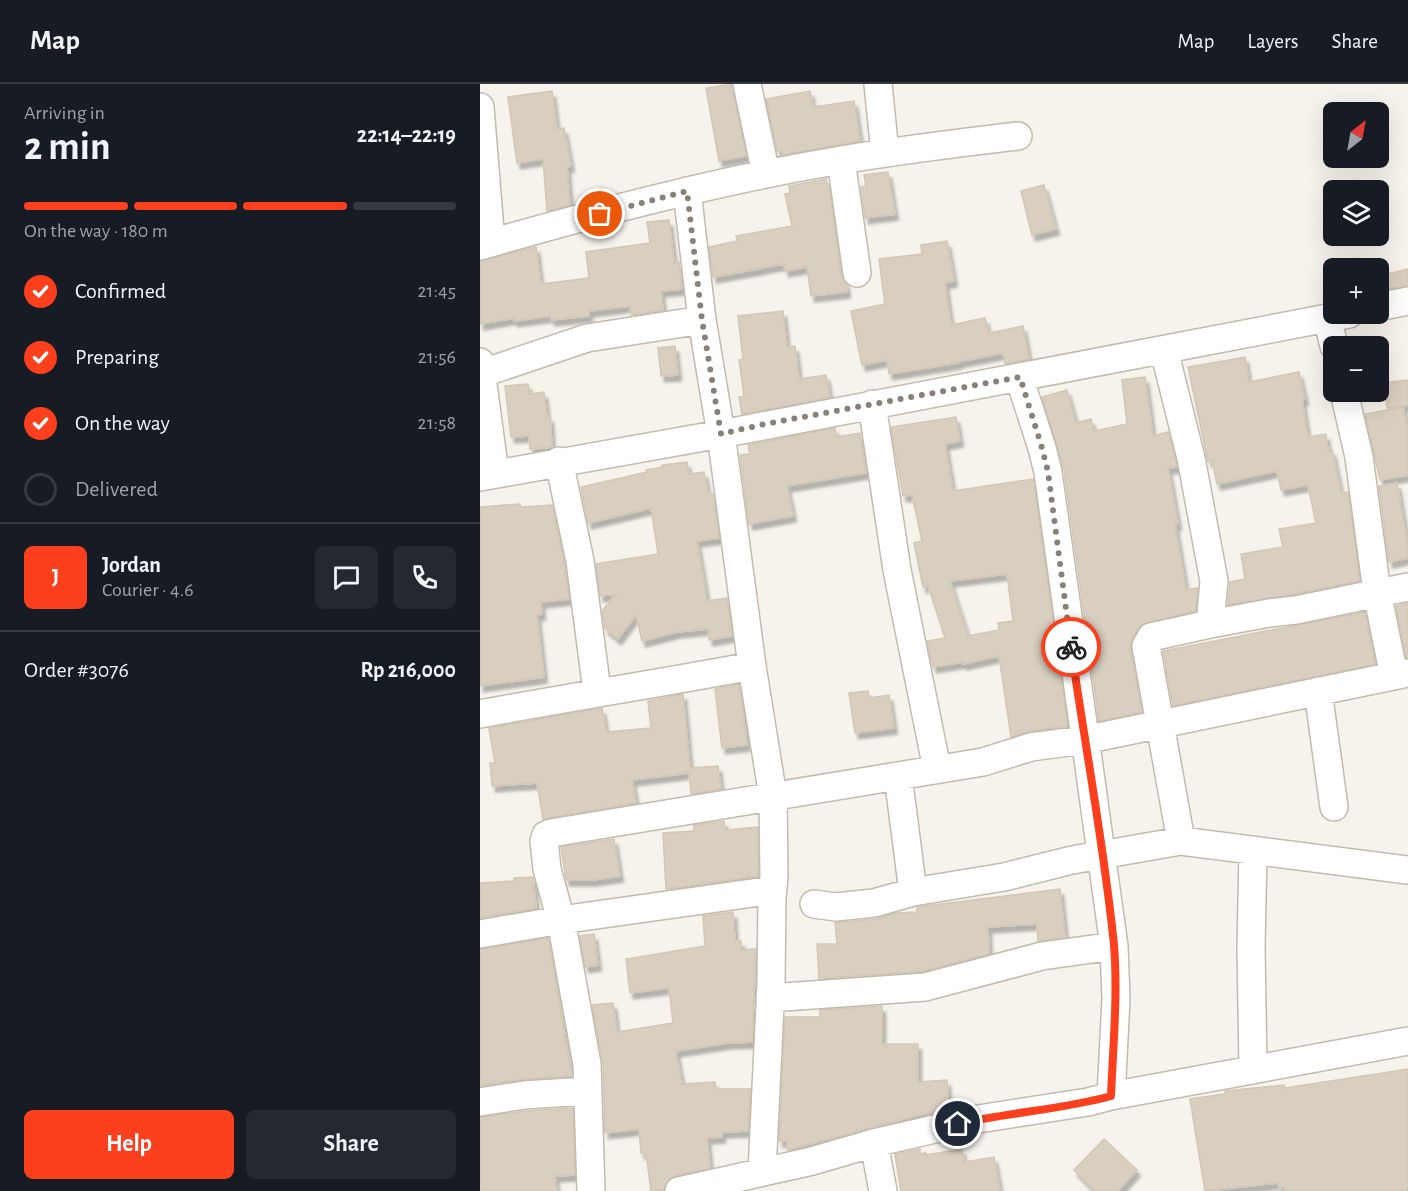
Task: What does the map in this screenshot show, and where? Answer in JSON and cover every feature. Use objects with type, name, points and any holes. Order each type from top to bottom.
[{"type":"street","points":[[747,84],[766,174]]},
{"type":"street","points":[[878,84],[885,153]]},
{"type":"street","points":[[480,107],[486,245],[687,191],[766,174],[885,153],[1018,136]]},
{"type":"street","points":[[841,160],[857,273]]},
{"type":"street","points":[[687,191],[702,320],[721,434],[752,666],[773,797],[770,998],[762,1172]]},
{"type":"street","points":[[1389,305],[1408,301]]},
{"type":"street","points":[[702,320],[587,338],[480,370],[488,475],[721,434],[1323,319]]},
{"type":"street","points":[[1164,350],[1191,458],[1214,581],[1210,624]]},
{"type":"street","points":[[1020,377],[1048,472],[1084,740],[1103,855],[1114,946],[1116,999],[1111,1096]]},
{"type":"street","points":[[591,1191],[586,1064],[561,920],[547,868],[544,841],[546,835],[983,762],[1031,747],[1084,740],[1401,674],[1377,592],[1359,457],[1346,402]]},
{"type":"street","points":[[872,404],[897,570],[936,769]]},
{"type":"street","points":[[559,461],[580,561],[597,691]]},
{"type":"street","points":[[1181,841],[1146,646],[1147,641],[1162,634],[1210,624],[1296,610],[1408,587]]},
{"type":"street","points":[[480,714],[597,691],[658,683],[752,666]]},
{"type":"street","points":[[1318,691],[1334,807]]},
{"type":"street","points":[[898,776],[913,892]]},
{"type":"street","points":[[814,904],[836,907],[874,903],[913,892],[1004,877],[1072,860],[1181,841],[1408,870]]},
{"type":"street","points":[[1253,852],[1251,948],[1253,1068]]},
{"type":"street","points":[[480,934],[561,920],[773,890]]},
{"type":"street","points":[[770,998],[925,987],[1042,956],[1114,946]]},
{"type":"street","points":[[679,1191],[812,1161],[874,1143],[978,1119],[1088,1102],[1253,1068],[1408,1041]]},
{"type":"street","points":[[480,1102],[524,1095],[586,1090]]},
{"type":"street","points":[[874,1143],[883,1191]]},
{"type":"building","points":[[732,84],[746,156],[719,161],[706,88]]},
{"type":"building","points":[[552,91],[557,129],[564,128],[571,166],[567,167],[570,205],[547,211],[543,159],[517,163],[508,97]]},
{"type":"building","points":[[810,91],[813,107],[854,101],[860,141],[783,155],[782,150],[777,151],[766,99]]},
{"type":"building","points":[[888,172],[895,214],[865,218],[861,187],[866,186],[864,175]]},
{"type":"building","points":[[826,179],[830,192],[841,275],[847,292],[811,296],[807,267],[785,271],[784,264],[713,277],[709,247],[737,241],[736,236],[792,226],[785,194],[790,193],[789,186]]},
{"type":"building","points":[[1044,185],[1056,229],[1032,235],[1021,191]]},
{"type":"building","points":[[669,220],[674,263],[679,262],[682,289],[661,291],[663,310],[631,315],[630,306],[589,311],[589,316],[551,320],[551,316],[514,321],[514,318],[480,324],[480,261],[536,247],[541,284],[589,278],[586,252],[650,243],[647,222]]},
{"type":"building","points":[[947,241],[954,281],[945,283],[951,325],[985,318],[989,333],[1023,326],[1029,359],[1005,364],[1003,353],[889,374],[887,360],[862,365],[851,311],[885,304],[879,259],[922,254],[921,245]]},
{"type":"building","points":[[1408,269],[1408,286],[1389,289],[1389,274]]},
{"type":"building","points":[[783,311],[787,347],[795,346],[799,379],[826,375],[830,397],[742,414],[739,397],[744,396],[739,360],[743,359],[738,316]]},
{"type":"building","points":[[675,346],[678,375],[661,376],[658,348]]},
{"type":"building","points":[[1245,357],[1249,382],[1299,372],[1305,399],[1302,400],[1308,437],[1326,434],[1328,451],[1332,450],[1341,493],[1348,492],[1360,581],[1228,605],[1230,582],[1245,579],[1241,554],[1283,547],[1279,529],[1316,523],[1308,485],[1281,490],[1277,471],[1217,484],[1212,460],[1208,461],[1188,367]]},
{"type":"building","points":[[1145,377],[1153,436],[1168,432],[1176,461],[1177,467],[1168,468],[1178,524],[1175,525],[1186,590],[1198,588],[1195,611],[1141,625],[1132,638],[1130,648],[1142,712],[1099,721],[1064,470],[1042,397],[1067,390],[1076,423],[1091,419],[1094,431],[1127,424],[1122,380]]},
{"type":"building","points":[[1408,380],[1408,405],[1387,408],[1389,382]]},
{"type":"building","points":[[528,384],[530,394],[544,392],[547,417],[550,417],[552,447],[530,449],[529,436],[511,437],[505,386]]},
{"type":"building","points":[[1403,407],[1408,434],[1408,475],[1380,480],[1365,414]]},
{"type":"building","points":[[956,417],[960,441],[945,444],[953,491],[1033,479],[1068,726],[1029,731],[1011,737],[999,656],[963,664],[963,662],[933,667],[927,641],[945,638],[928,585],[923,587],[914,543],[922,541],[912,495],[903,496],[891,427]],"holes":[[[1007,574],[1013,621],[998,623],[999,630],[968,636],[950,581]]]},
{"type":"building","points":[[835,428],[836,437],[860,433],[866,473],[787,486],[793,516],[749,524],[740,455],[750,454],[748,445]]},
{"type":"building","points":[[687,462],[689,474],[704,472],[708,494],[713,494],[719,538],[697,541],[707,601],[727,598],[732,636],[709,640],[708,629],[677,632],[642,641],[636,615],[618,639],[605,628],[602,611],[616,594],[600,596],[596,564],[658,554],[651,508],[588,523],[581,487],[647,472],[646,470],[663,467],[662,465]]},
{"type":"building","points":[[1397,483],[1408,558],[1389,562],[1379,486]]},
{"type":"building","points":[[520,504],[520,507],[552,505],[569,599],[541,602],[542,614],[537,615],[544,677],[480,686],[480,507]]},
{"type":"building","points":[[1408,603],[1408,658],[1406,658],[1396,606]]},
{"type":"building","points":[[1365,612],[1375,664],[1173,706],[1163,651]]},
{"type":"building","points":[[739,684],[747,745],[722,748],[715,689]]},
{"type":"building","points":[[868,691],[869,698],[889,695],[894,728],[855,733],[849,693]]},
{"type":"building","points":[[683,694],[690,768],[718,766],[721,789],[691,794],[689,773],[632,780],[636,803],[543,819],[537,783],[492,786],[490,763],[495,763],[489,728],[602,708],[606,732],[651,728],[648,701]]},
{"type":"building","points":[[724,821],[725,830],[758,827],[758,876],[666,889],[663,833],[694,831],[694,825]]},
{"type":"building","points":[[614,839],[620,876],[593,880],[566,880],[561,847]]},
{"type":"building","points":[[533,877],[536,908],[480,918],[480,883],[514,881],[514,878]]},
{"type":"building","points":[[1060,889],[1065,937],[1038,941],[1037,924],[988,927],[989,954],[922,971],[819,979],[817,944],[837,944],[835,923],[876,919],[896,913],[917,912],[917,907]]},
{"type":"building","points":[[733,912],[735,941],[741,941],[741,950],[756,949],[752,1042],[728,1043],[676,1051],[682,1084],[715,1082],[716,1089],[750,1089],[748,1131],[722,1132],[722,1137],[707,1138],[710,1168],[675,1176],[668,1180],[664,1190],[651,1191],[646,1153],[641,1153],[639,1129],[605,1133],[603,1063],[592,1005],[613,1003],[617,1032],[673,1023],[669,988],[630,993],[626,959],[705,946],[703,916]]},
{"type":"building","points":[[594,934],[598,965],[585,967],[580,936]]},
{"type":"building","points":[[548,938],[572,1076],[523,1079],[480,1086],[480,949]]},
{"type":"building","points":[[882,1006],[882,1044],[918,1044],[918,1082],[947,1080],[949,1110],[919,1115],[787,1150],[787,1141],[779,1141],[785,1017],[820,1017],[820,1010]]},
{"type":"building","points":[[1408,1069],[1408,1189],[1285,1191],[1284,1188],[1279,1188],[1278,1183],[1205,1191],[1190,1099],[1225,1094],[1225,1091],[1284,1085],[1285,1088]]},
{"type":"building","points":[[573,1108],[575,1175],[555,1176],[557,1191],[480,1191],[480,1117]]},
{"type":"building","points":[[1104,1139],[1137,1170],[1118,1191],[1095,1191],[1074,1170]]},
{"type":"building","points":[[920,1149],[920,1154],[926,1153],[926,1155],[962,1149],[964,1162],[994,1157],[1000,1191],[901,1191],[895,1154]]},
{"type":"way so far","points":[[600,214],[687,191],[702,320],[721,434],[1020,377],[1048,472],[1071,647]]},
{"type":"route","points":[[958,1124],[1111,1096],[1116,999],[1114,946],[1103,855],[1071,647]]}]
